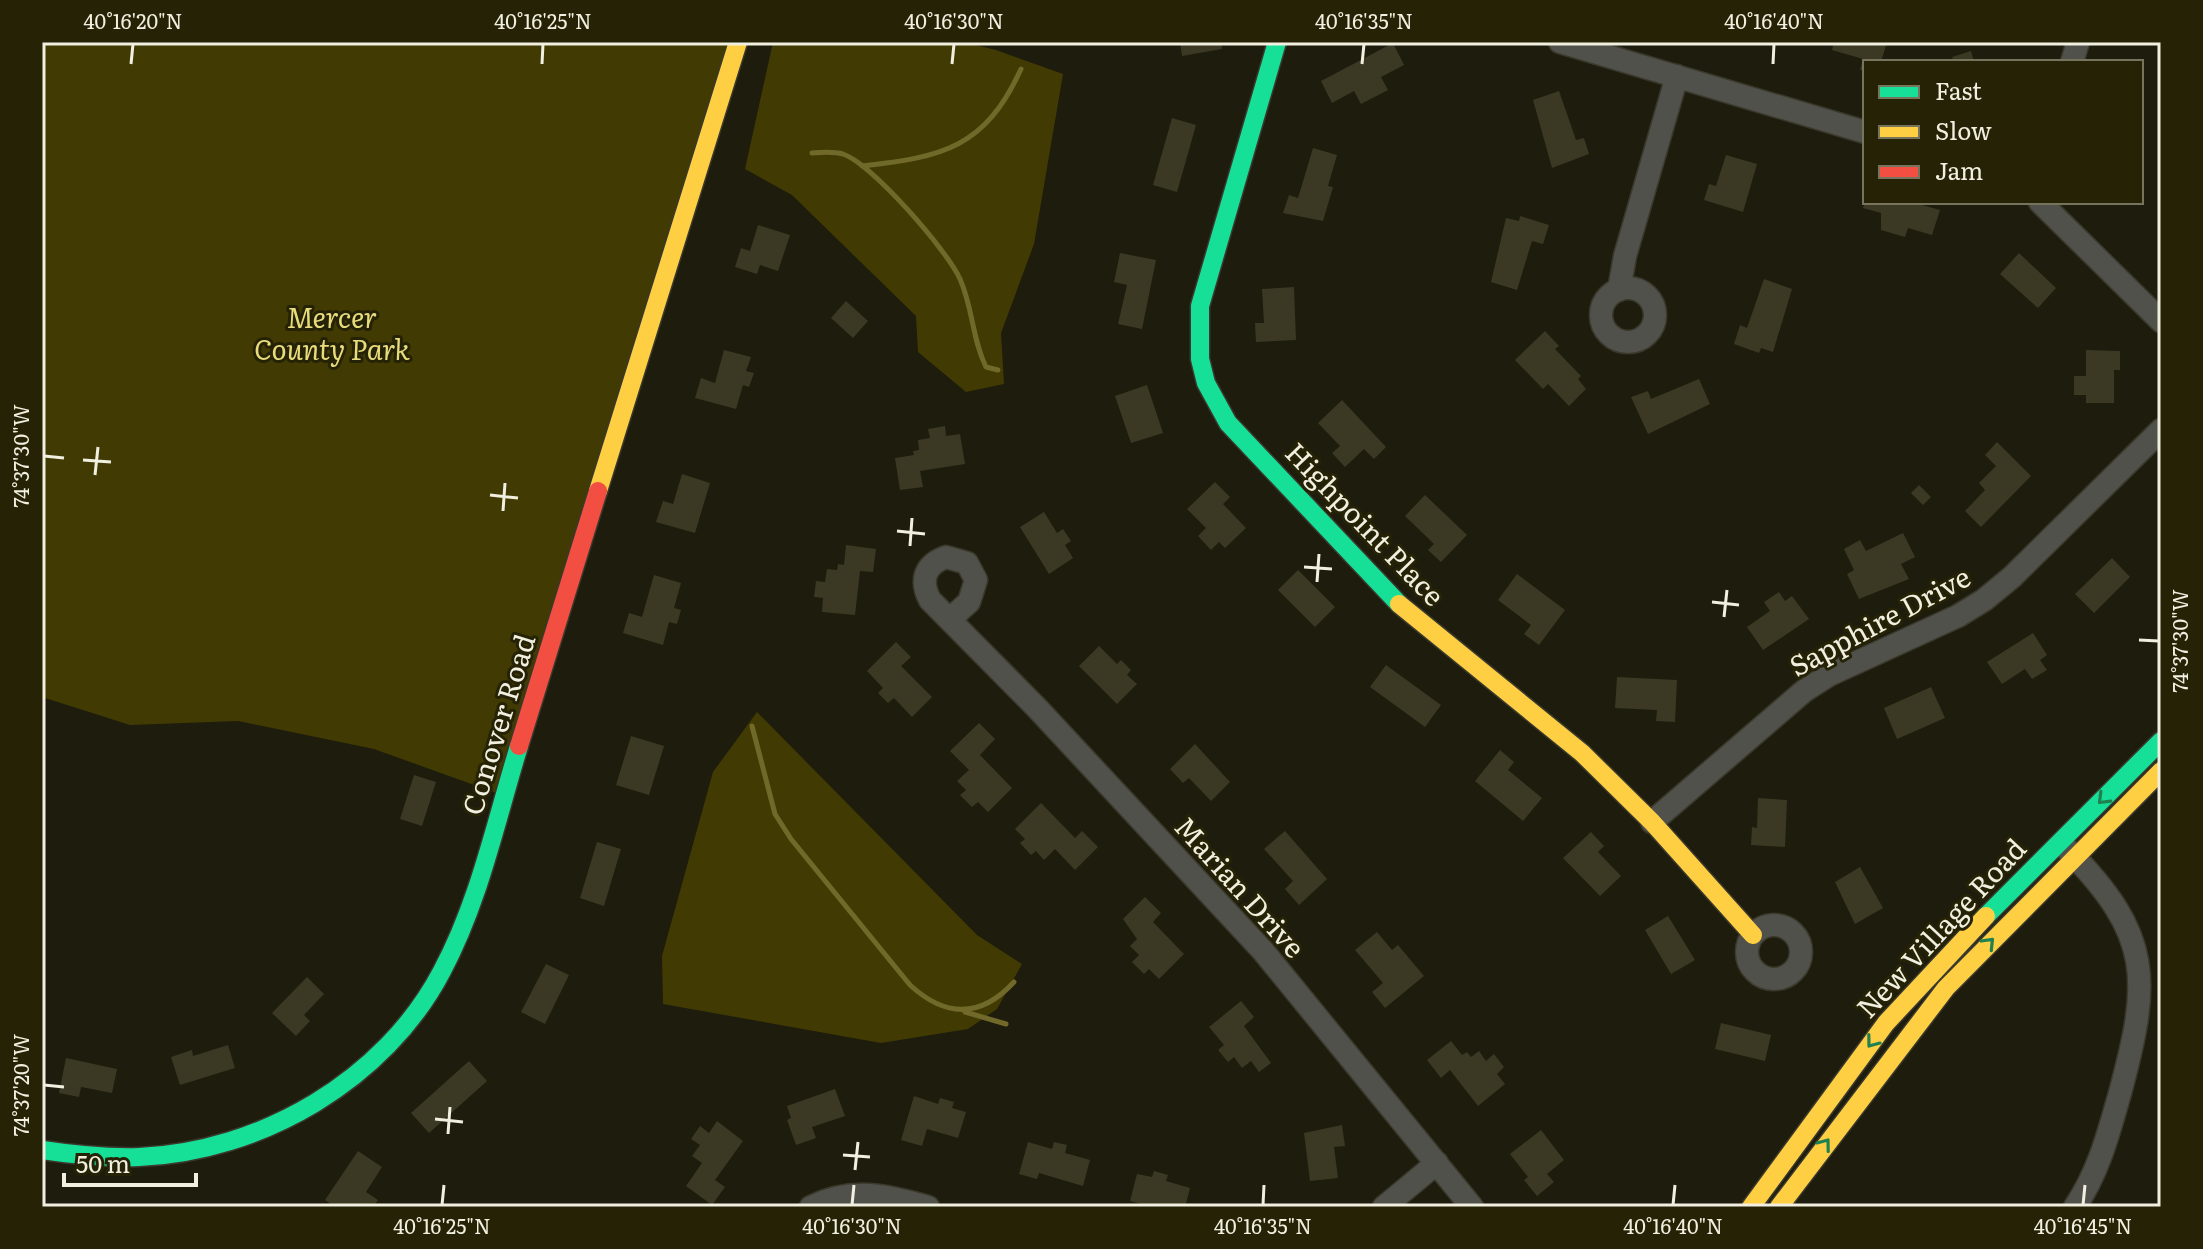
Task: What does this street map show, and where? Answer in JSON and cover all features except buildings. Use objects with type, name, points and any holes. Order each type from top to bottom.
[{"type":"street","name":"Conover Road","points":[[42,1150],[99,1158],[138,1158],[214,1146],[251,1134],[286,1118],[355,1075],[384,1051],[426,1000],[461,932],[738,42]]},
{"type":"street","name":"Highpoint Place","points":[[1277,42],[1200,306],[1200,359],[1212,395],[1228,423],[1392,598],[1534,712],[1652,822],[1753,935]]},
{"type":"street","points":[[1560,42],[1863,131]]},
{"type":"street","points":[[1619,290],[1625,256],[1677,76]]},
{"type":"street","points":[[2042,204],[2161,321]]},
{"type":"street","name":"Sapphire Drive","points":[[1652,822],[1804,691],[1829,675],[1958,616],[1984,600],[2012,577],[2161,430]]},
{"type":"street","name":"Marian Drive","points":[[950,619],[1263,951],[1472,1207]]},
{"type":"street","name":"New Village Road","points":[[1779,1207],[1946,988],[2161,741]]},
{"type":"street","name":"New Village Road","points":[[1751,1207],[1886,1023],[1929,973],[2066,849],[2161,771]]},
{"type":"street","points":[[2066,849],[2118,912],[2129,933],[2141,990],[2138,1027],[2102,1158],[2075,1207]]},
{"type":"street","points":[[1384,1207],[1437,1163]]},
{"type":"street","points":[[811,1207],[844,1195],[864,1193],[886,1195],[928,1207]]},
{"type":"green space","name":"Mercer County Park","points":[[42,42],[736,42],[502,795],[374,749],[238,721],[130,725],[42,697]]},
{"type":"green space","points":[[773,42],[963,42],[996,50],[1063,74],[1034,244],[1001,333],[1004,384],[966,392],[918,352],[916,316],[792,195],[745,169]]},
{"type":"green space","points":[[757,712],[977,935],[1022,964],[997,1009],[968,1029],[881,1043],[663,1004],[662,956],[713,772]]},
{"type":"waterway","points":[[862,166],[916,158],[958,144],[992,116],[1021,69]]},
{"type":"waterway","points":[[812,153],[839,153],[856,161],[889,190],[925,229],[960,279],[986,367],[998,370]]},
{"type":"waterway","points":[[752,726],[775,814],[791,839],[910,985],[937,1004],[963,1009],[989,1002],[1014,982]]},
{"type":"waterway","points":[[965,1012],[1006,1024]]},
{"type":"traffic: fast","points":[[1277,42],[1200,306],[1200,359],[1206,383],[1228,423],[1399,604]]},
{"type":"traffic: fast","points":[[1986,916],[2161,741]]},
{"type":"traffic: fast","points":[[42,1150],[115,1157],[185,1152],[230,1141],[273,1125],[315,1103],[353,1076],[388,1045],[418,1010],[442,971],[477,889],[519,746]]},
{"type":"traffic: slow","points":[[598,491],[738,42]]},
{"type":"traffic: slow","points":[[1399,604],[1582,753],[1652,822],[1753,935]]},
{"type":"traffic: slow","points":[[1779,1207],[1946,988],[2161,771]]},
{"type":"traffic: slow","points":[[1751,1207],[1886,1023],[1986,916]]},
{"type":"traffic: jam","points":[[519,746],[598,491]]}]
